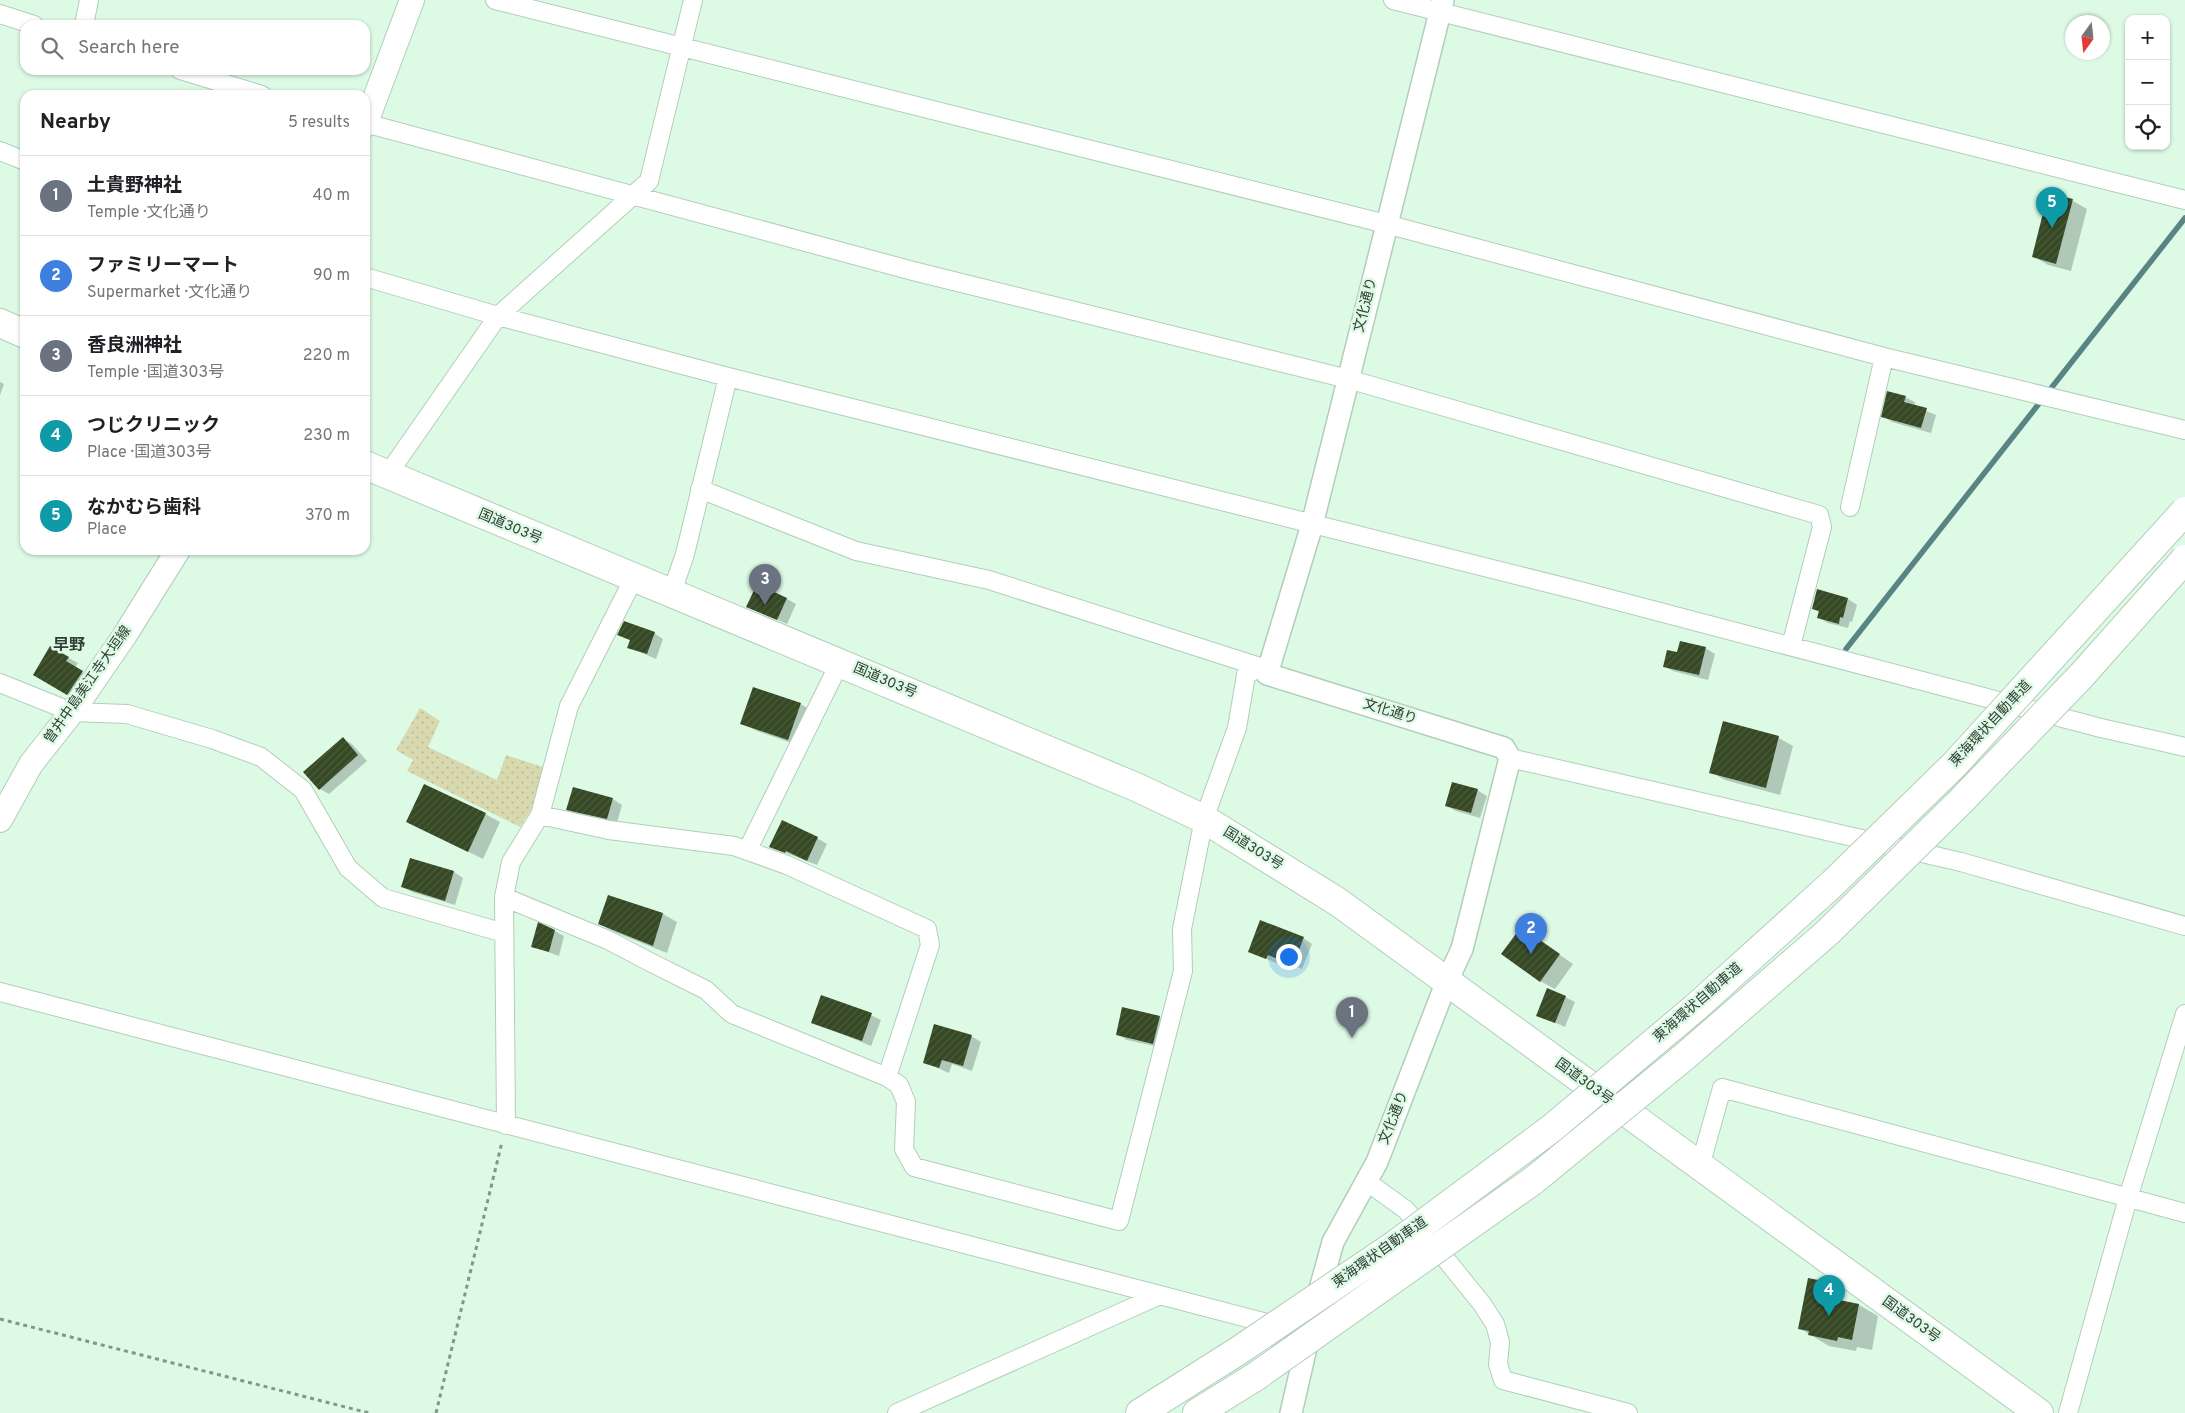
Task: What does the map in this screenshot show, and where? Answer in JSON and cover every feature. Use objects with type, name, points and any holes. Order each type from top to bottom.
[{"type":"highway","points":[[0,323],[20,332]]},
{"type":"highway","name":"国道303号","points":[[376,470],[840,662],[1136,787],[1204,819],[1338,902],[2039,1413]]},
{"type":"highway","name":"東海環状自動車道","points":[[1140,1413],[1238,1351],[1396,1244],[1552,1128],[1696,1007],[1832,884],[1955,764],[2185,511]]},
{"type":"highway","points":[[1197,1413],[1255,1376],[1534,1180],[1684,1057],[1827,933],[1962,801],[2082,675],[2185,559]]},
{"type":"highway","points":[[1122,1413],[1181,1387]]},
{"type":"main road","points":[[370,111],[412,0]]},
{"type":"main road","name":"曽井中島美江寺大垣線","points":[[0,820],[31,764],[72,712],[125,635],[175,555]]},
{"type":"street","points":[[85,20],[89,0]]},
{"type":"street","points":[[495,0],[1386,224],[1884,357],[2185,430]]},
{"type":"street","points":[[376,470],[498,316],[649,182],[693,0]]},
{"type":"street","points":[[1393,0],[1442,6],[2185,200]]},
{"type":"street","name":"文化通り","points":[[1291,1413],[1333,1242],[1366,1181],[1395,1117],[1447,981],[1462,950],[1510,758],[1504,748],[1268,674],[1312,525],[1442,6]]},
{"type":"street","points":[[0,14],[20,20]]},
{"type":"street","points":[[196,75],[246,90]]},
{"type":"street","points":[[370,125],[922,273],[1348,378],[1819,515],[1822,528],[1791,646]]},
{"type":"street","points":[[0,152],[20,159]]},
{"type":"street","points":[[370,278],[498,316],[728,377],[1580,591],[2101,728],[2185,747]]},
{"type":"street","points":[[1850,507],[1884,357]]},
{"type":"street","points":[[672,592],[685,554],[728,377]]},
{"type":"street","points":[[504,897],[608,940],[706,990],[732,1014],[888,1077],[900,1085],[906,1102],[904,1149],[914,1167],[1119,1220],[1183,971],[1182,929],[1204,819],[1237,728],[1246,675],[1260,667],[989,580],[856,551],[700,489]]},
{"type":"street","points":[[506,1125],[504,897],[511,862],[540,815],[569,706],[634,578]]},
{"type":"street","points":[[747,851],[840,662]]},
{"type":"street","points":[[0,683],[72,712],[127,714],[212,739],[261,757],[303,790],[348,868],[383,898],[504,933]]},
{"type":"street","points":[[1510,758],[1961,862],[2185,926]]},
{"type":"street","points":[[540,815],[609,830],[734,846],[787,865],[928,929],[930,946],[888,1077]]},
{"type":"street","points":[[0,992],[1309,1334]]},
{"type":"street","points":[[2068,1413],[2128,1198],[2185,1014]]},
{"type":"street","points":[[1700,1166],[1722,1088],[2185,1213]]},
{"type":"street","points":[[1366,1181],[1406,1210],[1482,1304],[1495,1324],[1500,1342],[1498,1364],[1502,1380],[1628,1413]]},
{"type":"street","points":[[897,1413],[1160,1295]]},
{"type":"path","points":[[436,1413],[506,1125]]},
{"type":"path","points":[[0,1319],[369,1413]]},
{"type":"green space","points":[[420,708],[440,721],[428,747],[497,780],[506,755],[546,768],[534,805],[520,827],[407,771],[413,760],[396,750]]},
{"type":"building","points":[[2048,193],[2073,199],[2056,264],[2032,257]]},
{"type":"building","points":[[1887,391],[1906,396],[1904,402],[1927,408],[1921,428],[1881,417]]},
{"type":"building","points":[[757,584],[787,598],[777,620],[746,607]]},
{"type":"building","points":[[1817,589],[1848,598],[1843,618],[1840,617],[1839,624],[1817,618],[1819,611],[1812,609]]},
{"type":"building","points":[[624,621],[655,632],[647,654],[627,648],[630,640],[617,635]]},
{"type":"building","points":[[1680,641],[1706,647],[1699,675],[1663,667],[1667,650],[1677,652]]},
{"type":"building","points":[[50,646],[69,657],[66,661],[83,671],[67,695],[33,675]]},
{"type":"building","points":[[753,687],[801,703],[788,740],[740,724]]},
{"type":"building","points":[[1723,721],[1779,736],[1766,788],[1709,773]]},
{"type":"building","points":[[343,737],[358,755],[319,790],[303,772]]},
{"type":"building","points":[[1452,782],[1478,789],[1471,813],[1445,806]]},
{"type":"building","points":[[424,784],[486,813],[468,852],[406,822]]},
{"type":"building","points":[[573,787],[613,798],[607,819],[566,810]]},
{"type":"building","points":[[782,820],[818,837],[807,861],[786,851],[785,853],[769,847]]},
{"type":"building","points":[[410,858],[454,871],[445,901],[401,887]]},
{"type":"building","points":[[608,895],[663,913],[653,946],[598,924]]},
{"type":"building","points":[[1260,920],[1304,937],[1293,965],[1268,955],[1266,959],[1248,952]]},
{"type":"building","points":[[538,922],[555,930],[549,952],[531,947]]},
{"type":"building","points":[[1521,927],[1560,954],[1540,982],[1501,954]]},
{"type":"building","points":[[1547,988],[1566,996],[1555,1023],[1536,1016]]},
{"type":"building","points":[[821,995],[872,1013],[862,1041],[811,1023]]},
{"type":"building","points":[[1122,1007],[1160,1016],[1153,1044],[1116,1035]]},
{"type":"building","points":[[934,1024],[972,1035],[963,1066],[942,1060],[939,1068],[923,1063]]},
{"type":"building","points":[[1808,1278],[1823,1281],[1820,1296],[1859,1304],[1852,1340],[1838,1337],[1837,1341],[1808,1335],[1809,1331],[1798,1329]]},
{"type":"waterway","points":[[1846,649],[2185,218]]},
{"type":"place","name":"なかむら歯科","points":[[2052,228]]},
{"type":"place","name":"香良洲神社","points":[[765,605]]},
{"type":"place","name":"ファミリーマート","points":[[1531,954]]},
{"type":"place","name":"土貴野神社","points":[[1352,1038]]},
{"type":"place","name":"つじクリニック","points":[[1829,1316]]},
{"type":"district","name":"早野","points":[[69,646]]}]
